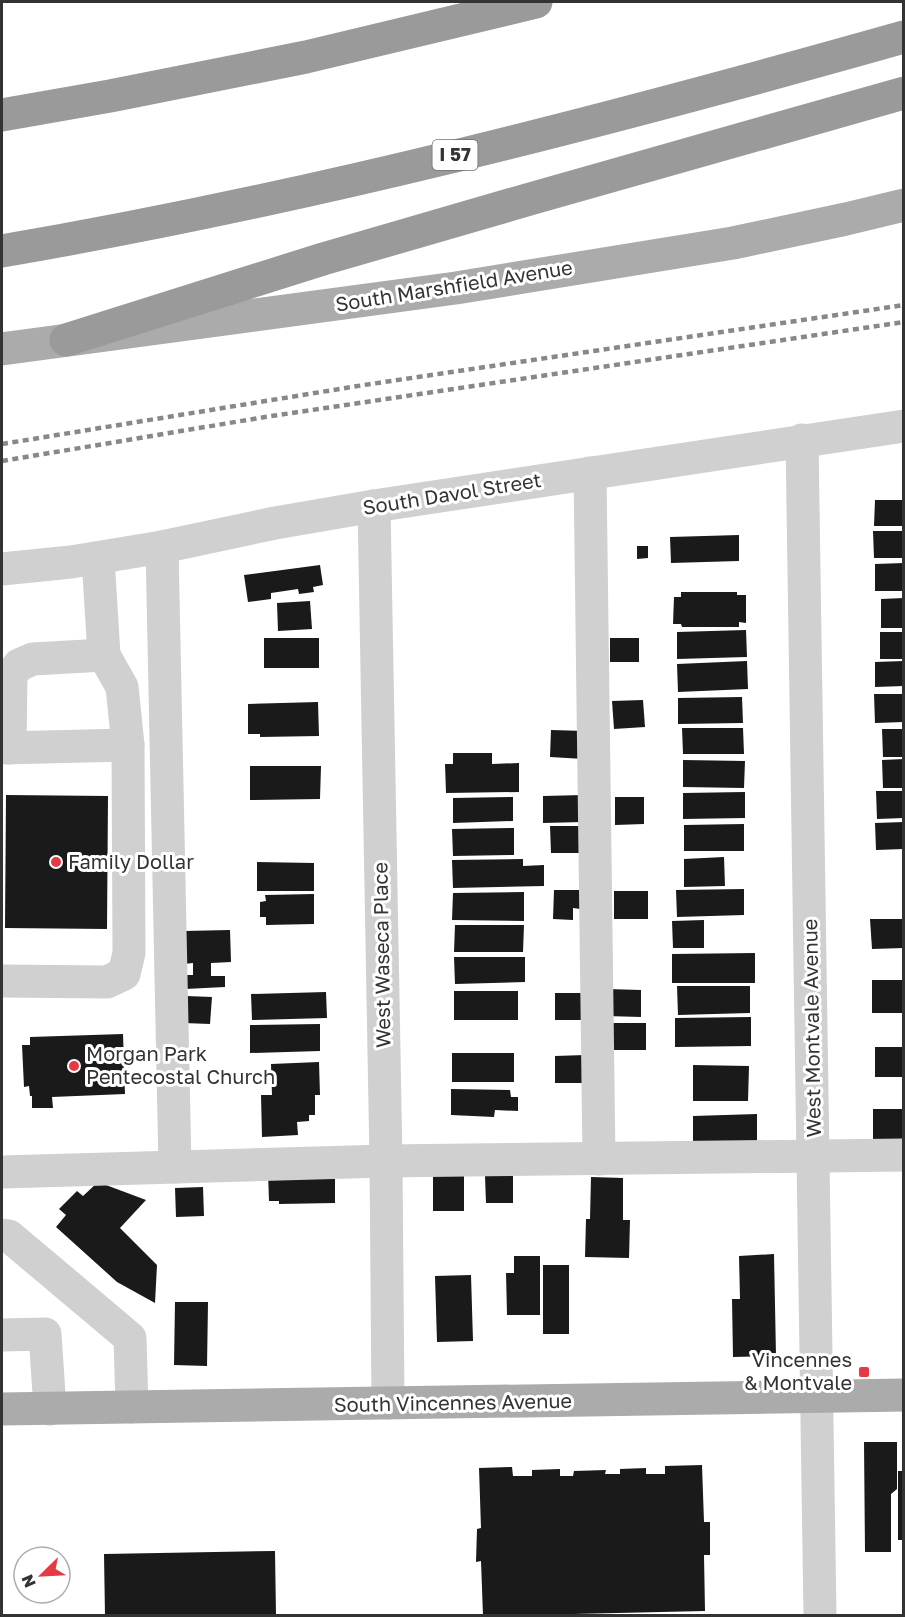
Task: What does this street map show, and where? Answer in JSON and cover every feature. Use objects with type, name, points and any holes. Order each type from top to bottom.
[{"type":"highway","points":[[2,115],[306,57],[536,2]]},
{"type":"highway","name":"I 57","points":[[2,251],[113,232],[293,194],[543,134],[903,37]]},
{"type":"highway","points":[[66,340],[335,256],[903,93]]},
{"type":"main road","name":"South Marshfield Avenue","points":[[2,349],[456,288],[733,243],[846,219],[903,204]]},
{"type":"main road","name":"South Vincennes Avenue","points":[[2,1409],[903,1395]]},
{"type":"street","name":"South Davol Street","points":[[2,569],[98,558],[374,506],[903,426]]},
{"type":"street","name":"West Montvale Avenue","points":[[802,440],[820,1616]]},
{"type":"street","points":[[590,473],[599,1159]]},
{"type":"street","name":"West Waseca Place","points":[[374,506],[388,1403]]},
{"type":"street","points":[[162,547],[175,1167]]},
{"type":"street","points":[[2,981],[107,982],[124,974],[129,953],[128,745],[122,687],[104,655],[98,558]]},
{"type":"street","points":[[104,655],[33,659],[19,665],[11,675],[6,748],[128,745]]},
{"type":"street","points":[[2,1172],[386,1161],[903,1155]]},
{"type":"street","points":[[2,1235],[9,1236],[130,1338],[132,1407]]},
{"type":"street","points":[[50,1409],[45,1334],[77,1293]]},
{"type":"street","points":[[2,1335],[45,1334]]},
{"type":"building","points":[[875,500],[904,500],[904,526],[874,526]]},
{"type":"building","points":[[873,531],[904,531],[904,558],[874,558]]},
{"type":"building","points":[[739,535],[739,561],[671,563],[670,537]]},
{"type":"building","points":[[637,546],[648,546],[648,558],[637,559]]},
{"type":"building","points":[[904,563],[904,591],[875,591],[875,564]]},
{"type":"building","points":[[320,565],[323,585],[313,587],[314,592],[299,594],[298,589],[271,593],[271,599],[248,602],[244,575]]},
{"type":"building","points":[[681,592],[737,592],[737,595],[746,595],[746,623],[739,622],[739,627],[682,627],[681,624],[673,624],[674,597],[681,597]]},
{"type":"building","points":[[904,598],[904,628],[881,628],[881,599]]},
{"type":"building","points":[[310,601],[312,629],[278,631],[277,603]]},
{"type":"building","points":[[746,630],[747,657],[677,659],[677,632]]},
{"type":"building","points":[[880,632],[904,632],[904,659],[880,659]]},
{"type":"building","points":[[264,638],[319,638],[319,668],[264,668]]},
{"type":"building","points":[[610,638],[639,638],[639,662],[610,662]]},
{"type":"building","points":[[747,661],[748,689],[678,692],[677,664]]},
{"type":"building","points":[[904,661],[904,686],[875,687],[875,662]]},
{"type":"building","points":[[874,694],[904,694],[904,722],[875,723]]},
{"type":"building","points":[[742,697],[743,723],[678,724],[678,698]]},
{"type":"building","points":[[643,700],[645,727],[614,729],[612,701]]},
{"type":"building","points":[[318,702],[319,736],[260,737],[260,734],[248,734],[248,704]]},
{"type":"building","points":[[682,728],[743,728],[744,754],[683,754]]},
{"type":"building","points":[[882,729],[904,729],[904,757],[883,757]]},
{"type":"building","points":[[551,730],[585,731],[584,759],[550,757]]},
{"type":"building","points":[[453,753],[492,753],[492,764],[519,763],[519,792],[446,793],[445,764],[453,764]]},
{"type":"building","points":[[904,759],[904,788],[883,788],[882,760]]},
{"type":"building","points":[[683,760],[745,761],[744,788],[683,787]]},
{"type":"building","points":[[250,766],[321,766],[320,799],[250,800]]},
{"type":"building","points":[[876,791],[904,791],[904,818],[877,819]]},
{"type":"building","points":[[745,792],[745,818],[683,819],[683,793]]},
{"type":"building","name":"Family Dollar","points":[[6,795],[108,796],[107,929],[5,928]]},
{"type":"building","points":[[583,795],[583,822],[543,823],[543,796]]},
{"type":"building","points":[[513,797],[513,821],[453,823],[453,798]]},
{"type":"building","points":[[615,797],[644,797],[644,824],[615,825]]},
{"type":"building","points":[[904,822],[904,849],[876,850],[875,823]]},
{"type":"building","points":[[744,824],[744,851],[684,851],[684,825]]},
{"type":"building","points":[[550,826],[582,826],[582,853],[551,853]]},
{"type":"building","points":[[514,828],[514,855],[453,856],[452,829]]},
{"type":"building","points":[[724,857],[725,886],[684,887],[684,859]]},
{"type":"building","points":[[523,859],[523,866],[544,865],[544,886],[453,888],[452,860]]},
{"type":"building","points":[[257,862],[314,863],[314,891],[257,891]]},
{"type":"building","points":[[744,889],[744,915],[677,917],[676,890]]},
{"type":"building","points":[[554,890],[580,890],[580,909],[573,908],[573,920],[553,919]]},
{"type":"building","points":[[614,891],[648,891],[648,919],[614,919]]},
{"type":"building","points":[[524,892],[524,921],[452,920],[453,893]]},
{"type":"building","points":[[314,894],[314,924],[266,925],[266,917],[260,917],[260,902],[266,901],[265,895]]},
{"type":"building","points":[[870,919],[904,919],[904,948],[872,949]]},
{"type":"building","points":[[704,920],[704,948],[673,948],[672,921]]},
{"type":"building","points":[[455,925],[524,925],[523,952],[454,952]]},
{"type":"building","points":[[230,930],[231,962],[211,963],[211,976],[225,976],[225,987],[185,989],[184,975],[193,975],[193,963],[184,964],[184,931]]},
{"type":"building","points":[[755,953],[755,983],[672,983],[672,954]]},
{"type":"building","points":[[454,957],[525,957],[525,982],[455,984]]},
{"type":"building","points":[[872,980],[904,980],[904,1013],[872,1013]]},
{"type":"building","points":[[677,986],[750,986],[750,1013],[678,1015]]},
{"type":"building","points":[[607,989],[641,990],[641,1017],[606,1016]]},
{"type":"building","points":[[454,991],[518,991],[518,1020],[454,1020]]},
{"type":"building","points":[[326,992],[327,1018],[252,1020],[251,994]]},
{"type":"building","points":[[555,993],[586,993],[585,1020],[555,1020]]},
{"type":"building","points":[[186,996],[212,997],[210,1024],[184,1023]]},
{"type":"building","points":[[751,1017],[751,1046],[675,1047],[675,1018]]},
{"type":"building","points":[[611,1023],[646,1023],[646,1050],[611,1050]]},
{"type":"building","points":[[320,1024],[320,1051],[250,1053],[250,1025]]},
{"type":"building","name":"Morgan Park Pentecostal Church","points":[[123,1034],[125,1094],[52,1097],[53,1108],[32,1108],[29,1086],[24,1087],[22,1045],[30,1045],[30,1037]]},
{"type":"building","points":[[875,1047],[904,1047],[904,1077],[875,1077]]},
{"type":"building","points":[[452,1053],[514,1053],[514,1082],[452,1082]]},
{"type":"building","points":[[585,1055],[585,1083],[555,1083],[555,1056]]},
{"type":"building","points":[[319,1062],[320,1095],[315,1095],[315,1115],[309,1115],[309,1121],[297,1122],[298,1135],[262,1137],[261,1095],[272,1095],[271,1064]]},
{"type":"building","points":[[693,1065],[749,1066],[748,1101],[693,1101]]},
{"type":"building","points":[[451,1089],[510,1090],[511,1097],[518,1097],[518,1111],[495,1110],[494,1117],[451,1115]]},
{"type":"building","points":[[873,1109],[904,1109],[904,1142],[873,1142]]},
{"type":"building","points":[[757,1114],[757,1144],[693,1145],[693,1116]]},
{"type":"building","points":[[335,1171],[335,1203],[279,1204],[279,1201],[269,1201],[268,1172]]},
{"type":"building","points":[[433,1176],[464,1176],[464,1211],[433,1211]]},
{"type":"building","points":[[485,1176],[513,1176],[513,1203],[486,1203]]},
{"type":"building","points":[[591,1177],[623,1178],[623,1220],[630,1220],[629,1258],[585,1257],[586,1219],[590,1219]]},
{"type":"building","points":[[98,1182],[146,1200],[120,1228],[157,1265],[155,1303],[117,1282],[56,1227],[66,1215],[59,1209],[77,1191],[83,1196]]},
{"type":"building","points":[[203,1187],[204,1216],[176,1217],[175,1188]]},
{"type":"building","points":[[774,1254],[776,1356],[733,1357],[732,1299],[740,1299],[739,1256]]},
{"type":"building","points":[[514,1256],[540,1256],[540,1315],[507,1315],[506,1273],[514,1273]]},
{"type":"building","points":[[543,1265],[569,1265],[569,1334],[543,1334]]},
{"type":"building","points":[[471,1275],[473,1341],[437,1342],[435,1276]]},
{"type":"building","points":[[175,1302],[208,1302],[207,1366],[174,1365]]},
{"type":"building","points":[[864,1442],[897,1442],[897,1489],[891,1494],[891,1552],[865,1552]]},
{"type":"building","points":[[702,1465],[704,1522],[710,1522],[710,1555],[704,1555],[705,1611],[483,1616],[481,1561],[476,1562],[477,1529],[481,1528],[479,1468],[512,1467],[513,1476],[532,1476],[532,1470],[560,1469],[560,1476],[573,1476],[574,1471],[606,1470],[605,1474],[620,1474],[620,1469],[646,1468],[646,1474],[665,1474],[665,1466]]},
{"type":"building","points":[[898,1471],[904,1471],[904,1540],[898,1540]]},
{"type":"building","points":[[275,1551],[276,1616],[105,1616],[104,1554]]},
{"type":"railway","points":[[2,444],[364,385],[904,305]]},
{"type":"railway","points":[[2,461],[265,417],[904,322]]},
{"type":"place","name":"Family Dollar","points":[[56,862]]},
{"type":"place","name":"Morgan Park Pentecostal Church","points":[[74,1066]]},
{"type":"place","name":"Vincennes & Montvale","points":[[864,1372]]}]
